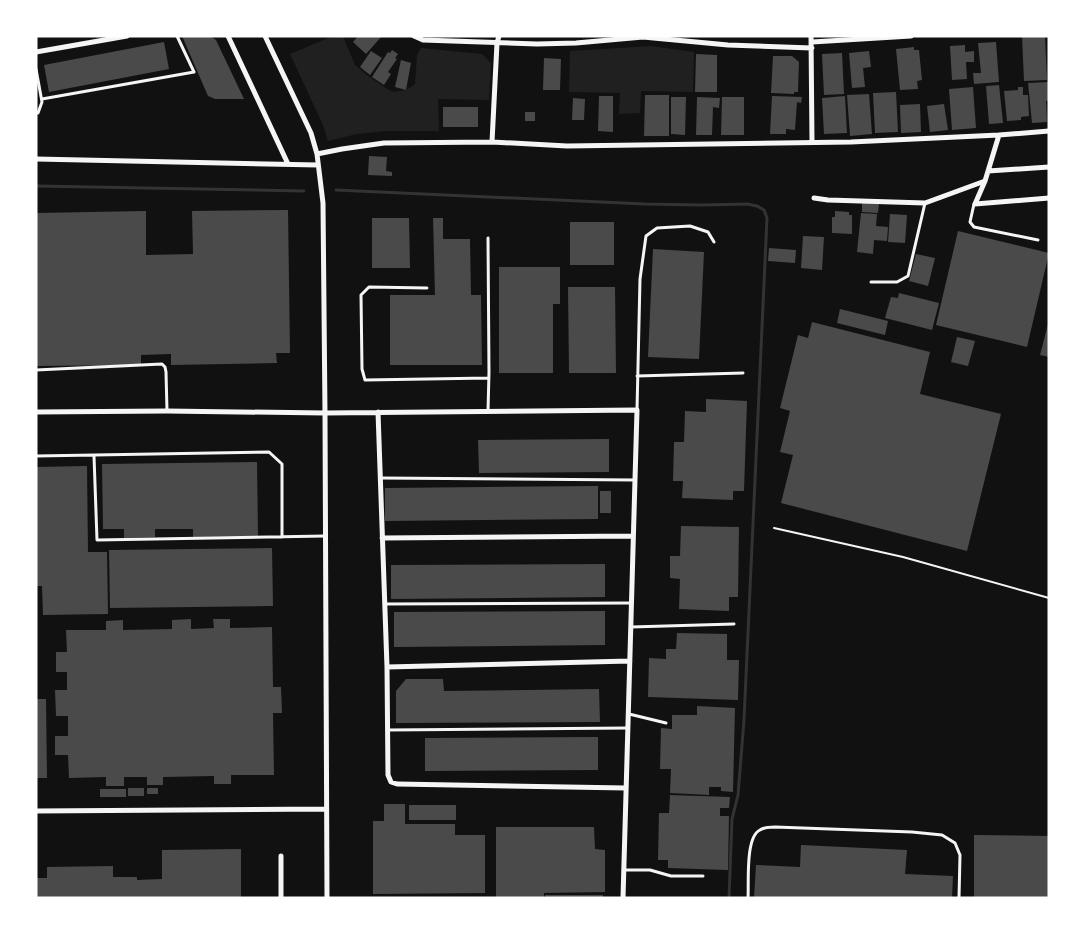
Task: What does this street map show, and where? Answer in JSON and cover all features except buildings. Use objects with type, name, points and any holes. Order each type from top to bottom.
[{"type":"street","points":[[36,52],[127,36]]},
{"type":"street","points":[[228,36],[288,164]]},
{"type":"street","points":[[265,36],[311,133],[317,154],[323,203],[327,898]]},
{"type":"street","points":[[414,36],[423,40],[537,44],[643,37],[728,45],[911,36]]},
{"type":"street","points":[[492,142],[497,43],[500,36]]},
{"type":"street","points":[[812,42],[812,142]]},
{"type":"street","points":[[317,154],[384,143],[492,142],[567,146],[851,142],[1049,131]]},
{"type":"street","points":[[999,135],[985,181],[975,204],[1049,198]]},
{"type":"street","points":[[36,159],[318,165]]},
{"type":"street","points":[[988,171],[1049,167]]},
{"type":"street","points":[[814,198],[925,203],[985,181]]},
{"type":"street","points":[[36,412],[325,413],[637,410],[623,898]]},
{"type":"street","points":[[378,412],[387,667],[388,775],[391,782],[397,784],[626,788]]},
{"type":"street","points":[[382,538],[633,536]]},
{"type":"street","points":[[387,667],[630,662]]},
{"type":"street","points":[[36,810],[326,809]]},
{"type":"street","points":[[281,856],[281,898]]},
{"type":"lane","points":[[42,99],[194,72],[177,36]]},
{"type":"lane","points":[[36,69],[42,99],[36,113]]},
{"type":"lane","points":[[871,282],[896,282],[908,276],[925,203]]},
{"type":"lane","points":[[975,204],[970,222],[974,227],[1038,240]]},
{"type":"lane","points":[[637,410],[640,279],[646,236],[657,228],[690,226],[708,232],[714,242]]},
{"type":"lane","points":[[488,238],[488,411]]},
{"type":"lane","points":[[427,288],[369,288],[361,295],[362,369],[365,380],[489,378]]},
{"type":"lane","points":[[36,370],[162,364],[166,372],[167,411]]},
{"type":"lane","points":[[637,376],[743,373]]},
{"type":"lane","points":[[36,456],[269,452],[282,464],[282,537]]},
{"type":"lane","points":[[94,456],[97,540],[325,536]]},
{"type":"lane","points":[[380,478],[635,480]]},
{"type":"lane","points":[[385,604],[631,602]]},
{"type":"lane","points":[[631,627],[734,624]]},
{"type":"lane","points":[[628,713],[666,723]]},
{"type":"lane","points":[[388,730],[628,728]]},
{"type":"lane","points":[[748,898],[750,847],[753,836],[760,830],[776,826],[942,835],[955,843],[960,855],[959,898]]},
{"type":"lane","points":[[624,870],[650,870],[671,876],[703,876]]},
{"type":"path","points":[[774,528],[903,556],[1049,598]]},
{"type":"shaded area","points":[[333,36],[343,36],[355,65],[393,92],[406,90],[415,84],[417,55],[421,48],[482,54],[491,63],[489,100],[438,99],[439,131],[386,131],[357,134],[328,141],[323,125],[290,54]]},
{"type":"shaded area","points":[[651,46],[694,52],[693,92],[641,91],[640,113],[619,114],[620,93],[569,92],[570,51]]},
{"type":"waterway","points":[[36,186],[304,191]]},
{"type":"waterway","points":[[336,190],[645,204],[747,204],[764,210],[767,218],[744,720],[738,795],[732,819],[729,898]]}]
